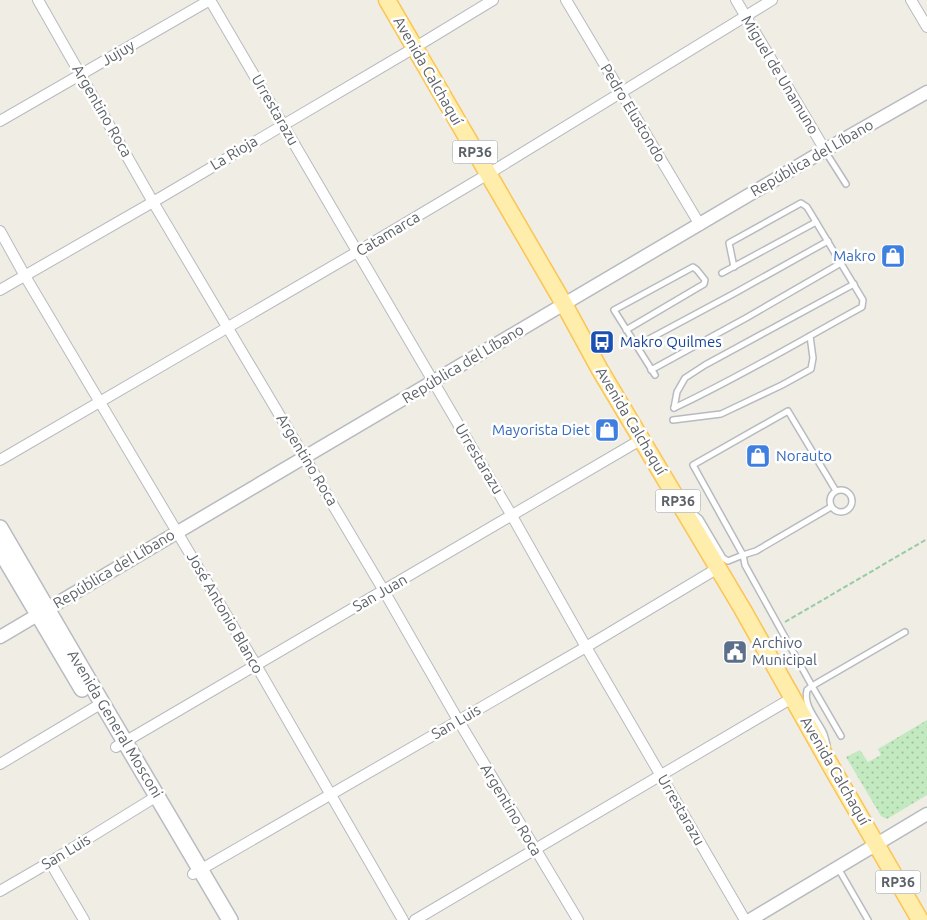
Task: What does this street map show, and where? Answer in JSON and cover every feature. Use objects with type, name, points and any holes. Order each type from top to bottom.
[{"type":"main road","name":"Avenida Calchaquí","points":[[386,0],[564,304],[600,370],[755,630],[920,920]]},
{"type":"main road","name":"Avenida General Mosconi","points":[[0,528],[42,612]]},
{"type":"main road","name":"Avenida General Mosconi","points":[[0,550],[42,612],[197,872],[230,920]]},
{"type":"main road","name":"Avenida General Mosconi","points":[[197,872],[219,920]]},
{"type":"street","name":"Argentino Roca","points":[[38,0],[153,202],[578,920]]},
{"type":"street","name":"Jujuy","points":[[0,121],[210,0]]},
{"type":"street","name":"Urrestarazu","points":[[210,0],[512,516],[745,920]]},
{"type":"street","name":"La Rioja","points":[[0,290],[153,202],[493,0]]},
{"type":"street","name":"Pedro Elustondo","points":[[566,0],[700,225]]},
{"type":"street","name":"Miguel de Unamuno","points":[[736,0],[825,150]]},
{"type":"street","name":"Catamarca","points":[[0,460],[488,174],[772,0]]},
{"type":"street","points":[[910,0],[927,27]]},
{"type":"street","name":"República del Líbano","points":[[0,637],[825,150],[927,92]]},
{"type":"street","name":"José Antonio Blanco","points":[[0,231],[256,665],[403,920]]},
{"type":"street","name":"San Juan","points":[[120,744],[642,439]]},
{"type":"street","name":"San Luis","points":[[197,872],[718,568]]},
{"type":"street","points":[[415,920],[792,698]]},
{"type":"street","points":[[0,764],[98,706]]},
{"type":"street","name":"San Luis","points":[[0,892],[153,798]]},
{"type":"street","points":[[750,920],[927,814]]},
{"type":"street","points":[[50,862],[84,920]]},
{"type":"lane","points":[[825,150],[846,184]]},
{"type":"lane","points":[[734,267],[729,243],[801,203],[807,207],[854,284],[863,300],[862,307],[700,396],[674,408],[677,392],[685,378],[854,284]]},
{"type":"lane","points":[[722,273],[816,222]]},
{"type":"lane","points":[[636,346],[828,241]]},
{"type":"lane","points":[[651,370],[841,263]]},
{"type":"lane","points":[[626,330],[704,284],[705,280],[698,270],[693,267],[614,310],[626,330],[655,376]]},
{"type":"lane","points":[[673,420],[721,414],[811,369],[813,358],[810,336]]},
{"type":"lane","points":[[836,491],[788,411],[693,465],[742,555],[745,565],[841,736]]},
{"type":"lane","points":[[840,490],[847,491],[852,503],[849,509],[844,512],[836,512],[831,507],[829,500],[833,493],[840,490]]},
{"type":"lane","points":[[678,500],[700,519],[723,558],[728,561],[756,552],[831,507]]},
{"type":"lane","points":[[832,768],[824,735],[807,703],[807,690],[905,632]]},
{"type":"lane","points":[[838,867],[868,920]]},
{"type":"path","points":[[779,626],[927,539]]},
{"type":"green space","points":[[927,720],[927,795],[887,819],[881,816],[846,757],[860,750],[868,762],[881,755],[878,749]]},
{"type":"place","name":"Makro","points":[[893,256]]},
{"type":"place","name":"Makro Quilmes","points":[[602,342]]},
{"type":"place","name":"Mayorista Diet","points":[[607,430]]},
{"type":"place","name":"Norauto","points":[[758,456]]},
{"type":"place","name":"Archivo Municipal","points":[[735,652]]}]
